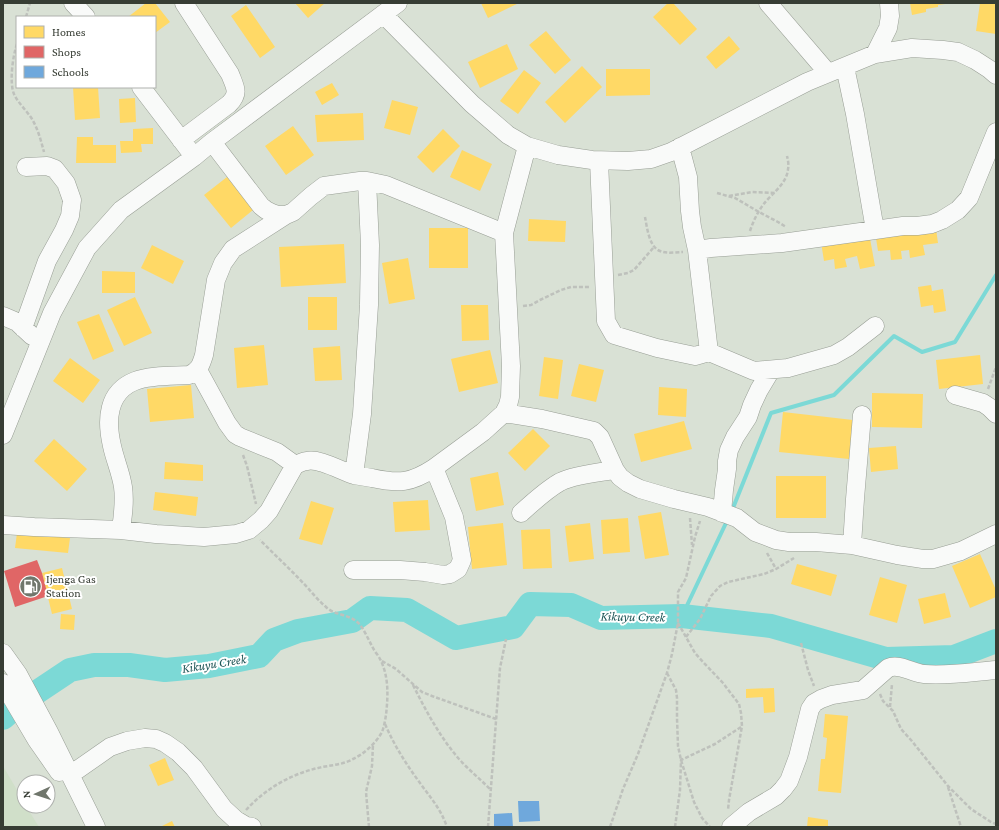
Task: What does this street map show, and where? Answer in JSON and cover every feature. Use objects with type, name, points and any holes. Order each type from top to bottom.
[{"type":"street","points":[[73,3],[85,16]]},
{"type":"street","points":[[181,140],[235,99],[236,93],[230,74],[184,3]]},
{"type":"street","points":[[768,3],[836,70],[855,114],[875,230]]},
{"type":"street","points":[[875,54],[888,28],[890,3]]},
{"type":"street","points":[[3,435],[52,313],[87,248],[122,210],[194,157],[389,7],[472,104],[508,134],[527,146],[558,155],[592,160],[628,161],[651,159],[671,152],[807,82],[875,54],[912,48],[958,52],[975,60],[996,74]]},
{"type":"street","points":[[142,88],[194,157]]},
{"type":"street","points":[[698,250],[795,241],[903,226],[932,224],[942,220],[958,210],[969,198],[996,132]]},
{"type":"street","points":[[212,142],[261,206],[272,213],[286,215]]},
{"type":"street","points":[[3,525],[121,530],[204,537],[236,534],[255,525],[269,511],[295,465],[308,460],[317,461],[354,475],[384,481],[402,482],[410,480],[434,468],[483,432],[504,413],[508,405],[511,385],[511,366],[504,233],[527,146]]},
{"type":"street","points":[[680,147],[688,177],[692,227],[698,250],[709,352]]},
{"type":"street","points":[[599,160],[606,321],[614,335],[657,348],[695,356],[709,352],[754,371],[788,368],[834,355],[848,347],[875,326]]},
{"type":"street","points":[[24,328],[48,260],[70,216],[72,200],[66,183],[55,169],[47,166],[26,167]]},
{"type":"street","points":[[121,530],[124,502],[123,487],[112,446],[108,421],[112,401],[121,388],[136,380],[189,375],[198,370],[204,355],[216,280],[223,263],[233,250],[286,215],[293,212],[324,186],[360,181],[386,185],[504,233]]},
{"type":"street","points":[[354,475],[362,414],[369,305],[370,244],[367,181]]},
{"type":"street","points":[[3,316],[17,322],[40,344]]},
{"type":"street","points":[[198,370],[235,434],[277,452],[295,465]]},
{"type":"street","points":[[715,510],[727,469],[729,450],[735,437],[748,417],[752,405],[771,370]]},
{"type":"street","points":[[955,395],[989,409]]},
{"type":"street","points":[[504,413],[542,419],[594,431],[600,437],[615,470],[620,477],[640,489],[715,510],[737,518],[755,532],[776,540],[852,546],[923,559],[933,558],[961,550],[996,534]]},
{"type":"street","points":[[852,546],[862,415]]},
{"type":"street","points":[[353,570],[400,570],[450,574],[458,569],[462,560],[454,517],[434,468]]},
{"type":"street","points":[[521,513],[552,487],[562,481],[580,476],[615,470]]},
{"type":"street","points":[[3,653],[10,678],[94,823]]},
{"type":"street","points":[[729,820],[749,812],[776,796],[783,789],[798,757],[810,709],[814,703],[821,698],[863,690],[890,667],[907,668],[916,672],[931,674],[996,670]]},
{"type":"street","points":[[43,736],[70,775],[94,823]]},
{"type":"street","points":[[70,775],[110,747],[127,741],[145,738],[156,739],[165,742],[178,752],[194,768],[224,810],[236,820],[246,826],[252,827]]},
{"type":"path","points":[[26,16],[30,3]]},
{"type":"path","points":[[16,47],[12,75],[13,92],[33,121],[40,137],[47,166]]},
{"type":"path","points":[[743,246],[763,205],[783,182],[788,168],[787,156]]},
{"type":"path","points":[[717,192],[735,198],[787,227],[795,241]]},
{"type":"path","points":[[728,196],[752,192],[774,193]]},
{"type":"path","points":[[645,217],[649,237],[654,247],[659,251],[683,252],[698,250]]},
{"type":"path","points":[[508,308],[531,305],[561,290],[571,287],[593,287],[613,276],[634,270],[654,247]]},
{"type":"path","points":[[989,409],[996,367]]},
{"type":"path","points":[[235,434],[247,466],[253,494],[255,525],[288,568],[326,608],[335,613],[355,619],[360,625],[372,648],[381,661],[385,671],[388,689],[388,701],[381,733],[373,744],[363,753],[352,760],[298,774],[273,786],[251,804],[236,820]]},
{"type":"path","points":[[688,502],[692,550]]},
{"type":"path","points":[[610,827],[667,673],[678,623],[678,592],[686,578],[695,537],[700,522],[715,510]]},
{"type":"path","points":[[686,637],[700,619],[711,596],[720,586],[728,582],[764,574],[776,569],[800,555],[816,542]]},
{"type":"path","points":[[678,623],[695,653],[723,683],[738,704],[741,713],[742,726],[729,800],[729,820]]},
{"type":"path","points":[[488,827],[500,668],[506,639]]},
{"type":"path","points":[[801,643],[808,670],[821,698]]},
{"type":"path","points":[[381,661],[396,669],[422,692],[496,719]]},
{"type":"path","points":[[890,708],[893,677],[896,667]]},
{"type":"path","points":[[667,673],[676,690],[676,718],[678,746],[681,760],[694,802],[702,818],[710,827]]},
{"type":"path","points":[[872,682],[883,701],[893,711],[902,729],[948,786],[971,809],[996,824]]},
{"type":"path","points":[[413,685],[433,722],[459,759],[490,789]]},
{"type":"path","points":[[384,724],[394,743],[420,784],[435,803],[445,820],[447,827]]},
{"type":"path","points":[[681,760],[715,744],[742,726]]},
{"type":"path","points":[[369,827],[366,792],[372,766],[373,744]]},
{"type":"path","points":[[675,827],[680,790],[681,760]]},
{"type":"path","points":[[948,786],[961,827]]},
{"type":"shaded area","points":[[3,766],[16,788],[16,814],[31,814],[39,827],[3,827]]},
{"type":"building: Homes","points":[[146,3],[155,3],[170,22],[156,32],[156,16],[129,16]]},
{"type":"building: Homes","points":[[295,3],[325,3],[308,18]]},
{"type":"building: Homes","points":[[481,3],[519,3],[488,18]]},
{"type":"building: Homes","points":[[668,3],[673,3],[697,29],[680,45],[653,17]]},
{"type":"building: Homes","points":[[910,3],[945,4],[926,9],[926,12],[912,15]]},
{"type":"building: Homes","points":[[980,3],[996,3],[996,34],[976,31]]},
{"type":"building: Homes","points":[[246,5],[275,47],[260,58],[231,16]]},
{"type":"building: Homes","points":[[546,31],[571,60],[555,74],[529,45]]},
{"type":"building: Homes","points":[[729,36],[740,49],[716,69],[706,57]]},
{"type":"building: Homes","points":[[507,44],[518,69],[480,88],[468,62]]},
{"type":"building: Homes","points":[[582,66],[602,87],[565,123],[545,102]]},
{"type":"building: Homes","points":[[606,69],[650,69],[650,95],[606,96]]},
{"type":"building: Homes","points":[[524,70],[541,83],[518,114],[500,101]]},
{"type":"building: Homes","points":[[332,83],[339,95],[322,105],[315,92]]},
{"type":"building: Homes","points":[[73,88],[98,88],[100,118],[75,120]]},
{"type":"building: Homes","points":[[135,98],[136,122],[120,123],[119,99]]},
{"type":"building: Homes","points":[[392,100],[418,107],[410,135],[384,128]]},
{"type":"building: Homes","points":[[363,113],[364,140],[317,142],[315,115]]},
{"type":"building: Homes","points":[[293,126],[314,155],[286,175],[265,146]]},
{"type":"building: Homes","points":[[153,128],[153,144],[141,144],[142,152],[121,153],[120,141],[133,141],[133,129]]},
{"type":"building: Homes","points":[[443,129],[460,146],[433,173],[417,157]]},
{"type":"building: Homes","points":[[77,137],[93,137],[93,145],[116,145],[116,163],[76,163]]},
{"type":"building: Homes","points":[[462,150],[492,164],[480,191],[450,177]]},
{"type":"building: Homes","points":[[227,177],[253,210],[231,228],[204,195]]},
{"type":"building: Homes","points":[[529,219],[566,221],[565,242],[528,241]]},
{"type":"building: Homes","points":[[429,228],[468,228],[468,268],[429,268]]},
{"type":"building: Homes","points":[[936,229],[938,243],[923,245],[925,255],[910,258],[909,250],[901,251],[902,259],[891,260],[890,250],[878,251],[876,238]]},
{"type":"building: Homes","points":[[869,233],[875,266],[860,269],[857,256],[845,259],[847,267],[835,269],[834,259],[824,261],[821,242]]},
{"type":"building: Homes","points":[[344,244],[346,283],[281,287],[279,247]]},
{"type":"building: Homes","points":[[152,245],[184,261],[173,284],[141,268]]},
{"type":"building: Homes","points":[[408,258],[415,299],[389,304],[382,263]]},
{"type":"building: Homes","points":[[102,271],[135,272],[135,293],[102,293]]},
{"type":"building: Homes","points":[[931,285],[932,291],[943,289],[946,311],[934,313],[933,305],[921,307],[918,287]]},
{"type":"building: Homes","points":[[135,297],[152,333],[124,346],[107,310]]},
{"type":"building: Homes","points":[[308,297],[337,297],[337,330],[308,330]]},
{"type":"building: Homes","points":[[461,305],[488,305],[489,340],[462,341]]},
{"type":"building: Homes","points":[[99,314],[114,351],[93,360],[77,322]]},
{"type":"building: Homes","points":[[264,345],[268,385],[237,388],[234,348]]},
{"type":"building: Homes","points":[[340,346],[342,380],[315,381],[313,348]]},
{"type":"building: Homes","points":[[490,350],[498,383],[459,392],[451,359]]},
{"type":"building: Homes","points":[[980,355],[983,384],[939,389],[936,360]]},
{"type":"building: Homes","points":[[544,357],[563,360],[558,399],[539,396]]},
{"type":"building: Homes","points":[[70,358],[100,380],[83,403],[53,381]]},
{"type":"building: Homes","points":[[579,364],[604,370],[596,402],[571,396]]},
{"type":"building: Homes","points":[[191,385],[194,418],[150,422],[147,389]]},
{"type":"building: Homes","points":[[659,387],[687,389],[686,417],[658,415]]},
{"type":"building: Homes","points":[[872,393],[923,394],[922,428],[872,427]]},
{"type":"building: Homes","points":[[783,412],[853,420],[849,459],[779,452]]},
{"type":"building: Homes","points":[[684,421],[692,449],[641,462],[634,434]]},
{"type":"building: Homes","points":[[533,429],[550,446],[525,471],[508,453]]},
{"type":"building: Homes","points":[[54,439],[87,469],[67,491],[34,461]]},
{"type":"building: Homes","points":[[896,446],[898,469],[871,472],[869,448]]},
{"type":"building: Homes","points":[[165,462],[203,465],[203,481],[164,479]]},
{"type":"building: Homes","points":[[498,472],[504,505],[476,511],[470,478]]},
{"type":"building: Homes","points":[[776,476],[826,476],[826,518],[776,518]]},
{"type":"building: Homes","points":[[155,492],[198,497],[196,516],[153,510]]},
{"type":"building: Homes","points":[[428,500],[430,530],[395,532],[393,502]]},
{"type":"building: Homes","points":[[311,501],[334,508],[322,545],[299,539]]},
{"type":"building: Homes","points":[[661,512],[669,555],[645,559],[638,516]]},
{"type":"building: Homes","points":[[628,518],[630,552],[603,554],[601,520]]},
{"type":"building: Homes","points":[[503,523],[507,565],[472,569],[468,527]]},
{"type":"building: Homes","points":[[590,523],[594,559],[569,562],[565,526]]},
{"type":"building: Homes","points":[[550,529],[552,568],[523,569],[521,530]]},
{"type":"building: Homes","points":[[17,533],[70,538],[68,553],[15,548]]},
{"type":"building: Homes","points":[[980,554],[996,590],[996,597],[970,608],[952,566]]},
{"type":"building: Homes","points":[[797,564],[837,575],[831,596],[791,584]]},
{"type":"building: Homes","points":[[62,568],[72,609],[52,614],[42,573]]},
{"type":"building: Homes","points":[[880,577],[907,585],[897,623],[869,615]]},
{"type":"building: Homes","points":[[945,593],[951,617],[924,624],[918,599]]},
{"type":"building: Homes","points":[[61,614],[75,615],[74,630],[60,629]]},
{"type":"building: Homes","points":[[774,688],[775,712],[764,713],[763,697],[746,698],[746,689]]},
{"type":"building: Homes","points":[[825,714],[848,716],[841,793],[818,791],[821,759],[825,759],[827,738],[823,737]]},
{"type":"building: Homes","points":[[165,758],[174,780],[158,786],[149,765]]},
{"type":"building: Homes","points":[[808,817],[828,820],[828,827],[807,827]]},
{"type":"building: Homes","points":[[172,821],[175,827],[160,827]]},
{"type":"building: Shops","points":[[37,560],[48,596],[15,607],[4,571]]},
{"type":"building: Schools","points":[[518,801],[539,801],[540,821],[519,822]]},
{"type":"building: Schools","points":[[512,813],[513,827],[494,827],[494,814]]},
{"type":"waterway","points":[[733,508],[771,413],[834,395],[894,336],[922,352],[955,342],[996,275]]},
{"type":"waterway","points":[[682,616],[726,523]]},
{"type":"waterway","name":"Kikuyu Creek","points":[[3,718],[37,692],[70,670],[94,665],[129,665],[165,670],[209,666],[259,656],[274,640],[298,631],[352,621],[370,608],[407,610],[456,638],[513,627],[530,604],[571,605],[601,618],[682,616],[771,626],[886,659],[954,657],[996,641]]},
{"type":"place","name":"Ijenga Gas Station","points":[[30,586]]}]
